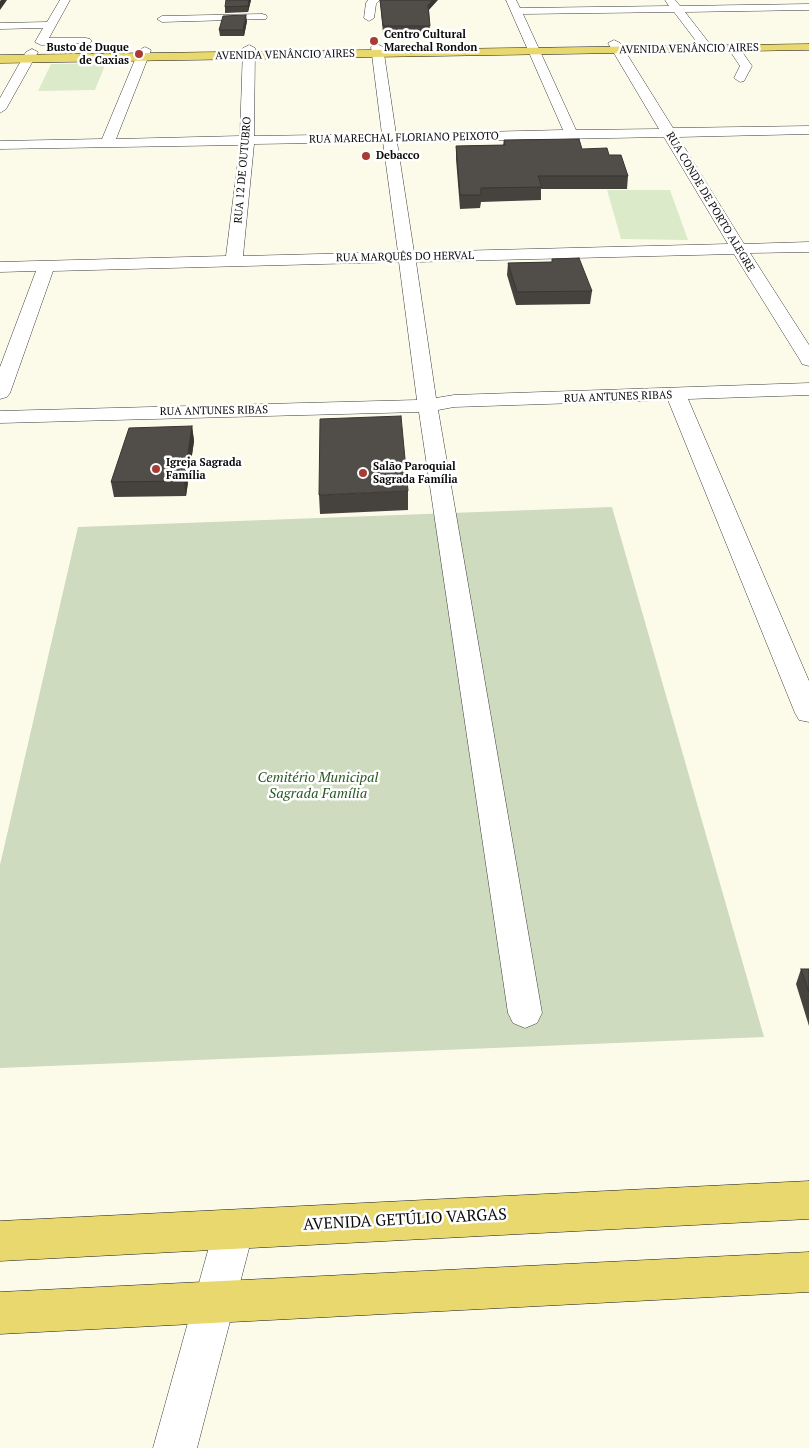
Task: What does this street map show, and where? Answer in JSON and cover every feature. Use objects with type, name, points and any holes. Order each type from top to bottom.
[{"type":"main road","name":"AVENIDA VENÂNCIO AIRES","points":[[0,59],[30,55],[148,48],[249,52],[705,45],[809,40]]},
{"type":"main road","name":"AVENIDA VENÂNCIO AIRES","points":[[705,45],[734,48],[809,46]]},
{"type":"main road","name":"AVENIDA VENÂNCIO AIRES","points":[[148,48],[249,52]]},
{"type":"main road","name":"AVENIDA VENÂNCIO AIRES","points":[[0,53],[30,55]]},
{"type":"main road","name":"AVENIDA GETÚLIO VARGAS","points":[[0,1241],[809,1200]]},
{"type":"main road","points":[[0,1313],[809,1272]]},
{"type":"street","points":[[65,0],[42,42],[86,41]]},
{"type":"street","points":[[370,18],[371,3],[375,0]]},
{"type":"street","points":[[673,5],[705,45]]},
{"type":"street","points":[[571,134],[513,6],[673,5],[809,7]]},
{"type":"street","points":[[163,32],[165,25],[164,14],[262,13],[260,30]]},
{"type":"street","points":[[0,26],[51,25]]},
{"type":"street","name":"RUA CONDE DE PORTO ALEGRE","points":[[616,46],[739,249],[809,360]]},
{"type":"street","points":[[108,142],[148,48]]},
{"type":"street","points":[[734,48],[746,66],[740,78]]},
{"type":"street","points":[[377,50],[428,406],[525,1013]]},
{"type":"street","name":"RUA 12 DE OUTUBRO","points":[[234,262],[247,141],[249,52]]},
{"type":"street","points":[[0,109],[30,55]]},
{"type":"street","name":"RUA MARECHAL FLORIANO PEIXOTO","points":[[0,145],[809,130]]},
{"type":"street","name":"RUA MARQUÊS DO HERVAL","points":[[0,267],[809,247]]},
{"type":"street","points":[[0,393],[46,266]]},
{"type":"street","name":"RUA ANTUNES RIBAS","points":[[679,400],[809,389]]},
{"type":"street","name":"RUA ANTUNES RIBAS","points":[[0,417],[428,406],[455,410],[679,400],[809,399]]},
{"type":"street","points":[[679,400],[797,658],[809,713]]},
{"type":"street","points":[[175,1448],[234,1229]]},
{"type":"green space","points":[[106,63],[95,90],[38,91],[51,64]]},
{"type":"green space","points":[[607,190],[670,190],[688,240],[621,239]]},
{"type":"green space","name":"Cemitério Municipal Sagrada Família","points":[[612,507],[764,1037],[0,1068],[0,865],[78,527]]},
{"type":"building","points":[[226,0],[249,0],[248,6],[225,7]]},
{"type":"building","points":[[380,0],[432,0],[428,5],[430,26],[383,26]]},
{"type":"building","points":[[246,15],[243,30],[219,30],[223,16]]},
{"type":"building","points":[[579,139],[582,149],[607,148],[609,155],[621,155],[628,176],[538,176],[542,187],[481,188],[481,195],[460,195],[456,146],[505,145],[504,140]]},
{"type":"building","points":[[579,258],[592,291],[517,292],[508,263],[552,262],[552,259]]},
{"type":"building","name":"Salão Paroquial Sagrada Família","points":[[401,416],[408,491],[319,495],[320,419]]},
{"type":"building","name":"Igreja Sagrada Família","points":[[192,426],[184,481],[111,482],[129,428]]},
{"type":"building","points":[[801,969],[809,969],[809,992]]},
{"type":"place","name":"Centro Cultural Marechal Rondon","points":[[374,41]]},
{"type":"place","name":"Busto de Duque de Caxias","points":[[139,54]]},
{"type":"place","name":"Debacco","points":[[366,156]]},
{"type":"place","name":"Igreja Sagrada Família","points":[[156,469]]},
{"type":"place","name":"Salão Paroquial Sagrada Família","points":[[363,473]]}]
